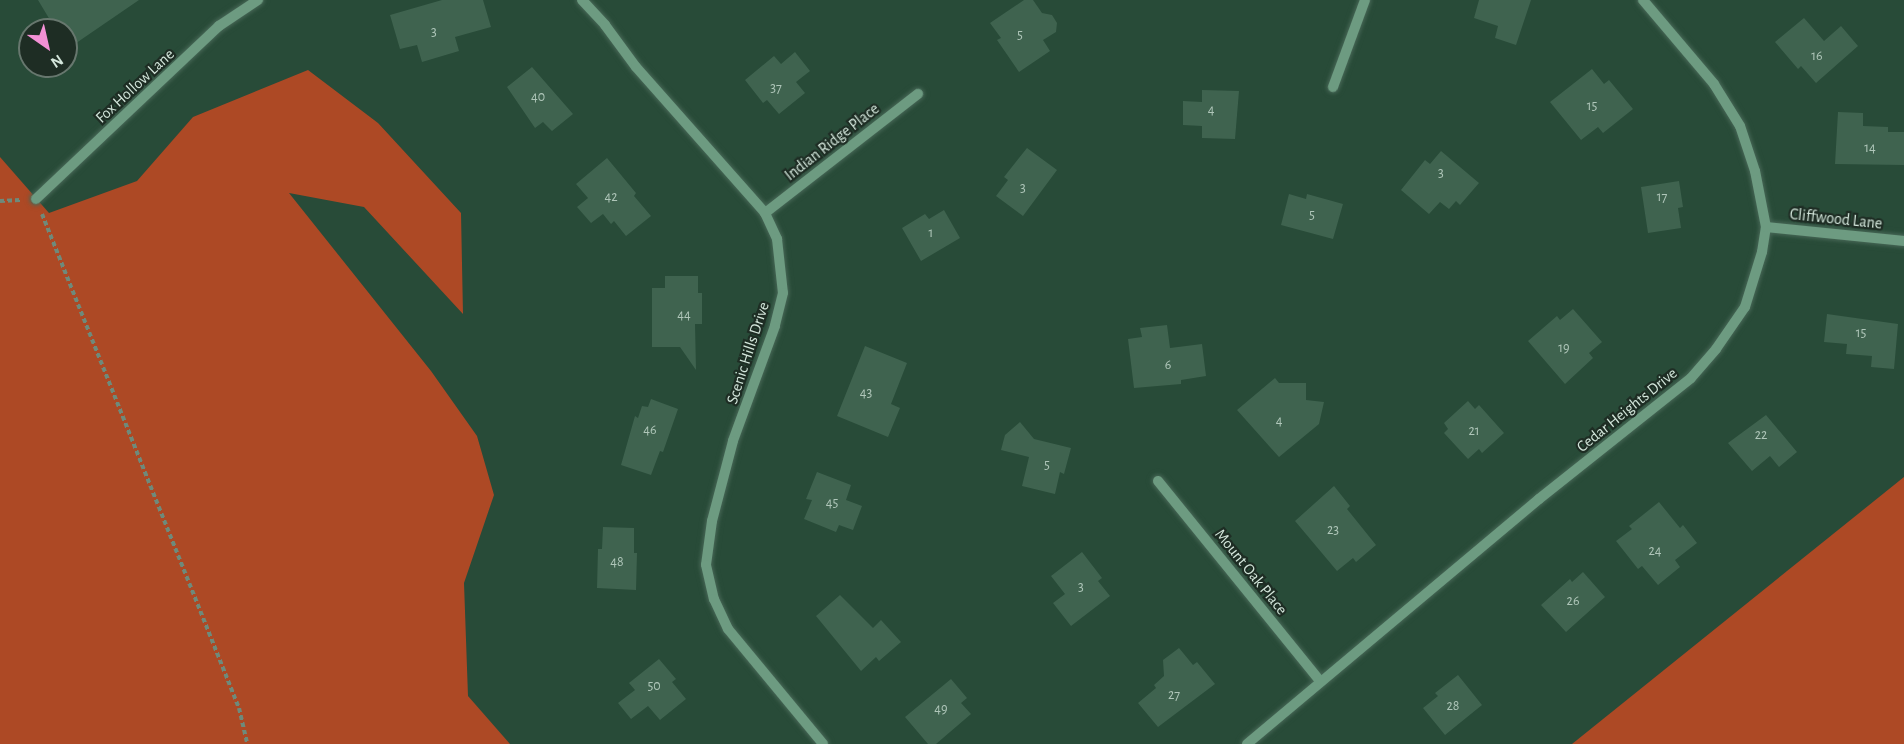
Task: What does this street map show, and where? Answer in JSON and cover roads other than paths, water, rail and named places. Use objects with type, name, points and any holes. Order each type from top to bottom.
[{"type":"street","name":"Fox Hollow Lane","points":[[36,199],[219,26],[258,0]]},
{"type":"street","name":"Scenic Hills Drive","points":[[582,0],[605,25],[636,67],[765,213],[777,239],[783,293],[775,326],[733,441],[712,521],[706,565],[714,598],[728,629],[823,744]]},
{"type":"street","points":[[1333,87],[1365,0]]},
{"type":"street","name":"Cedar Heights Drive","points":[[1247,744],[1539,499],[1691,378],[1716,349],[1745,307],[1762,252],[1766,227],[1755,171],[1740,126],[1714,84],[1643,0]]},
{"type":"street","name":"Indian Ridge Place","points":[[765,213],[918,94]]},
{"type":"street","name":"Cliffwood Lane","points":[[1766,227],[1904,242]]},
{"type":"street","name":"Mount Oak Place","points":[[1158,481],[1320,681]]}]
